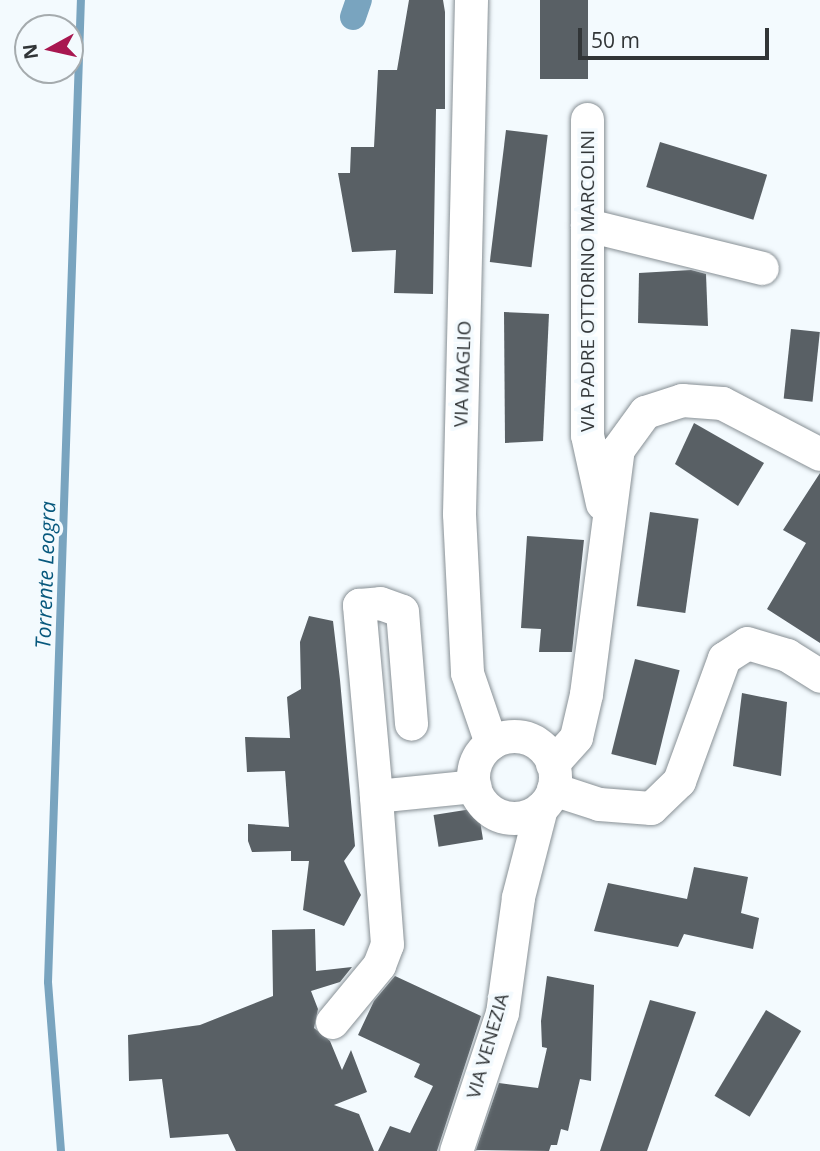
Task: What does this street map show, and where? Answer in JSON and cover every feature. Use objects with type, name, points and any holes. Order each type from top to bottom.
[{"type":"street","name":"VIA MAGLIO","points":[[471,0],[459,514],[467,673],[491,743]]},
{"type":"street","name":"VIA PADRE OTTORINO MARCOLINI","points":[[587,119],[587,435],[606,525]]},
{"type":"street","points":[[587,225],[762,268]]},
{"type":"street","points":[[820,454],[722,403],[682,400],[645,412],[618,449],[586,694],[576,737],[549,787],[522,817],[500,816],[479,799],[474,786],[476,762],[491,743],[527,738],[549,787],[599,804],[651,808],[679,781],[724,658],[747,643],[787,654],[820,676]]},
{"type":"street","points":[[332,1022],[379,965],[387,944],[359,605],[380,603],[402,611],[411,724]]},
{"type":"street","points":[[376,796],[474,786]]},
{"type":"street","name":"VIA VENEZIA","points":[[456,1151],[502,1013],[518,897],[549,787]]},
{"type":"street","name":"VIA VENEZIA","points":[[500,816],[518,897]]},
{"type":"building","points":[[409,0],[443,0],[445,12],[445,109],[436,109],[433,294],[394,293],[396,250],[352,252],[338,173],[350,173],[351,147],[374,147],[378,70],[397,70]]},
{"type":"building","points":[[540,0],[588,0],[588,79],[540,79]]},
{"type":"building","points":[[506,130],[548,135],[531,267],[490,262]]},
{"type":"building","points":[[660,142],[767,175],[753,220],[646,187]]},
{"type":"building","points":[[691,270],[706,274],[708,326],[638,323],[639,273]]},
{"type":"building","points":[[504,312],[549,314],[543,441],[505,443]]},
{"type":"building","points":[[791,329],[820,332],[813,402],[784,399]]},
{"type":"building","points":[[694,423],[764,463],[738,506],[675,464]]},
{"type":"building","points":[[820,473],[820,643],[767,609],[806,543],[783,530]]},
{"type":"building","points":[[650,512],[699,519],[685,613],[637,606]]},
{"type":"building","points":[[527,536],[584,540],[572,652],[539,652],[541,629],[521,628]]},
{"type":"building","points":[[309,616],[333,621],[340,680],[355,846],[344,861],[361,895],[344,926],[303,910],[309,861],[291,861],[291,851],[252,852],[248,841],[248,824],[289,827],[285,771],[247,772],[245,737],[290,738],[287,697],[301,689],[300,642]]},
{"type":"building","points":[[635,659],[680,670],[656,765],[611,754]]},
{"type":"building","points":[[742,693],[787,702],[781,776],[733,766]]},
{"type":"building","points":[[478,808],[483,840],[439,847],[434,815]]},
{"type":"building","points":[[694,867],[748,877],[741,913],[759,918],[753,949],[684,934],[678,947],[594,931],[608,883],[687,899]]},
{"type":"building","points":[[315,929],[316,971],[352,967],[340,982],[311,991],[318,1009],[314,1028],[330,1041],[342,1070],[351,1050],[367,1092],[334,1105],[359,1114],[374,1151],[236,1151],[228,1134],[170,1138],[162,1079],[129,1081],[128,1035],[200,1025],[273,996],[272,930]]},
{"type":"building","points":[[395,976],[481,1016],[437,1151],[378,1151],[390,1126],[410,1133],[433,1086],[414,1077],[420,1064],[358,1035],[374,1001]]},
{"type":"building","points":[[547,976],[594,985],[591,1081],[580,1079],[568,1131],[561,1129],[557,1145],[551,1145],[549,1151],[476,1150],[499,1083],[538,1088],[547,1048],[542,1047],[541,1021]]},
{"type":"building","points":[[650,1000],[696,1012],[647,1151],[600,1151]]},
{"type":"building","points":[[766,1010],[801,1031],[750,1117],[714,1096]]},
{"type":"waterway","name":"Torrente Leogra","points":[[61,1151],[48,982],[81,0]]},
{"type":"waterway","points":[[353,17],[359,0]]}]
